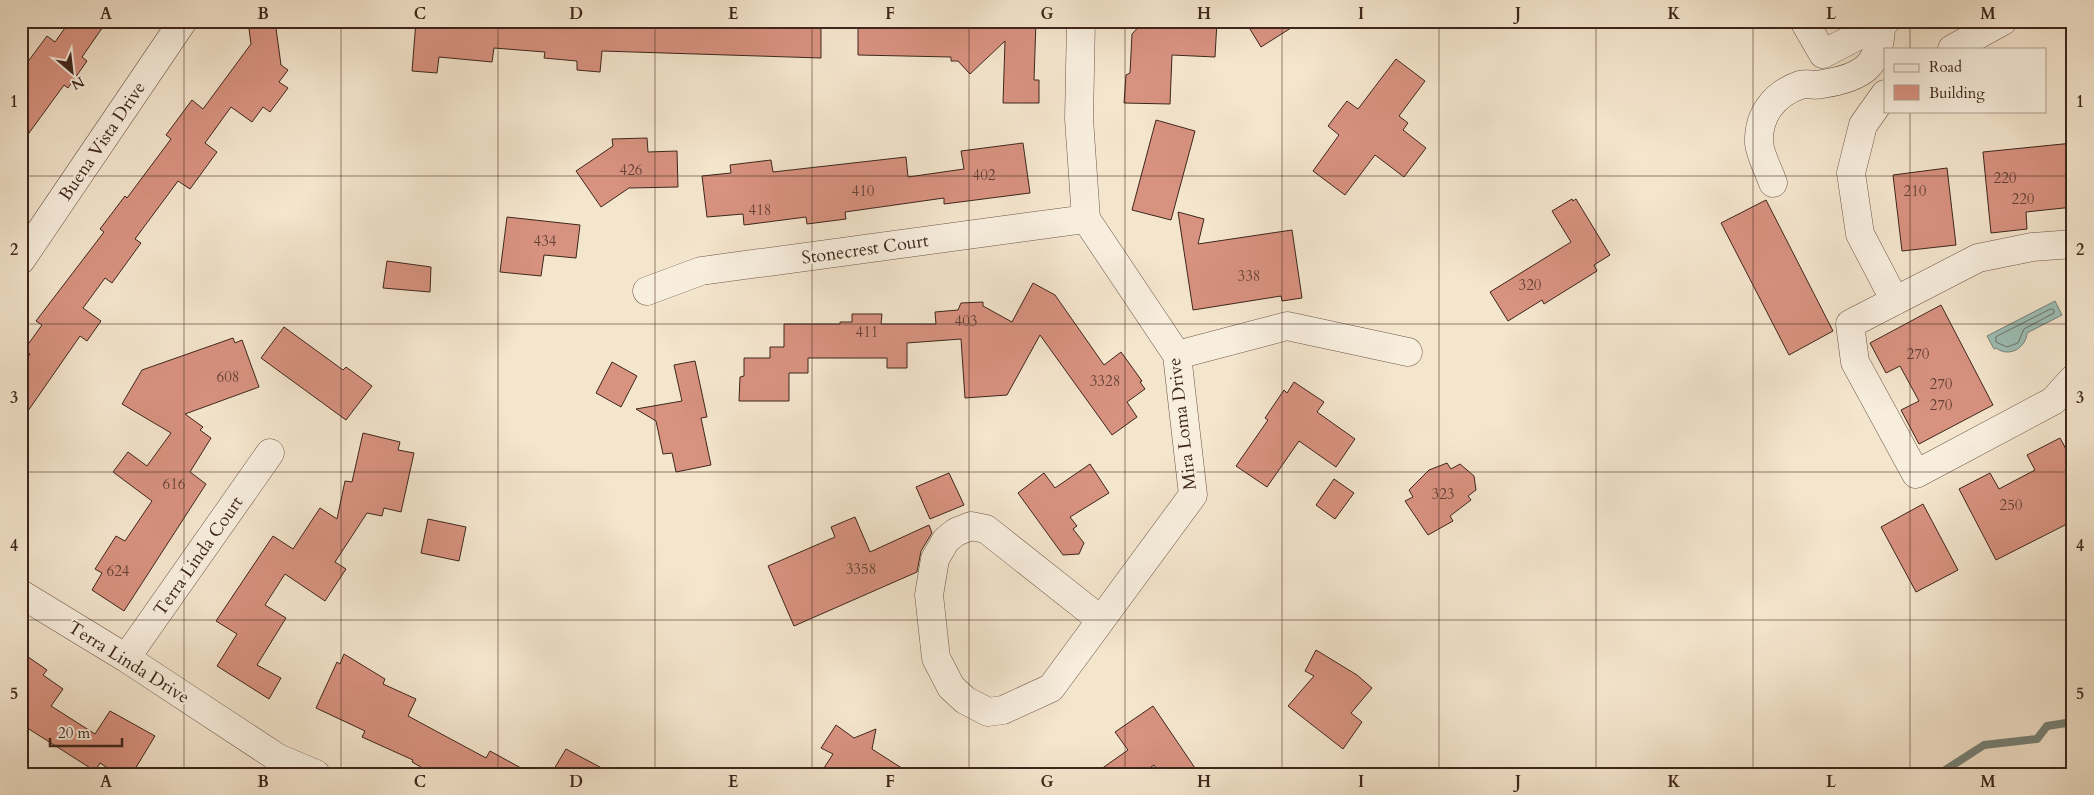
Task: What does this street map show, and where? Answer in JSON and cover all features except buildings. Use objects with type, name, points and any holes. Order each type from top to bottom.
[{"type":"street","name":"Buena Vista Drive","points":[[21,260],[183,21]]},
{"type":"street","name":"Mira Loma Drive","points":[[1080,21],[1079,119],[1086,219],[1177,354],[1193,495],[1051,688],[1003,710],[988,712],[965,700],[951,687],[936,658],[929,595],[934,559],[946,540],[956,532],[971,526],[986,529],[1101,620]]},
{"type":"street","points":[[1804,21],[1823,54],[1883,23]]},
{"type":"street","points":[[1954,48],[2003,21]]},
{"type":"street","points":[[1773,183],[1759,144],[1763,115],[1777,97],[1801,84],[1821,85],[1862,72],[1875,59],[1881,42],[1883,23]]},
{"type":"street","points":[[1884,95],[1863,125],[1851,173],[1860,234],[1895,301]]},
{"type":"street","name":"Stonecrest Court","points":[[647,291],[702,271],[1086,219]]},
{"type":"street","points":[[2073,244],[2032,248],[1978,258],[1850,324],[1855,362],[1916,474],[2053,401],[2073,379]]},
{"type":"street","points":[[1177,354],[1287,326],[1408,352]]},
{"type":"street","name":"Terra Linda Court","points":[[126,658],[270,453]]},
{"type":"street","name":"Terra Linda Drive","points":[[21,594],[126,658],[278,758],[316,774]]},
{"type":"water","points":[[2055,301],[2062,315],[2027,333],[2024,343],[2016,350],[2006,352],[1994,349],[1987,336]]},
{"type":"waterway","points":[[1939,774],[1984,745],[2037,739],[2047,726],[2066,723],[2073,730]]}]
